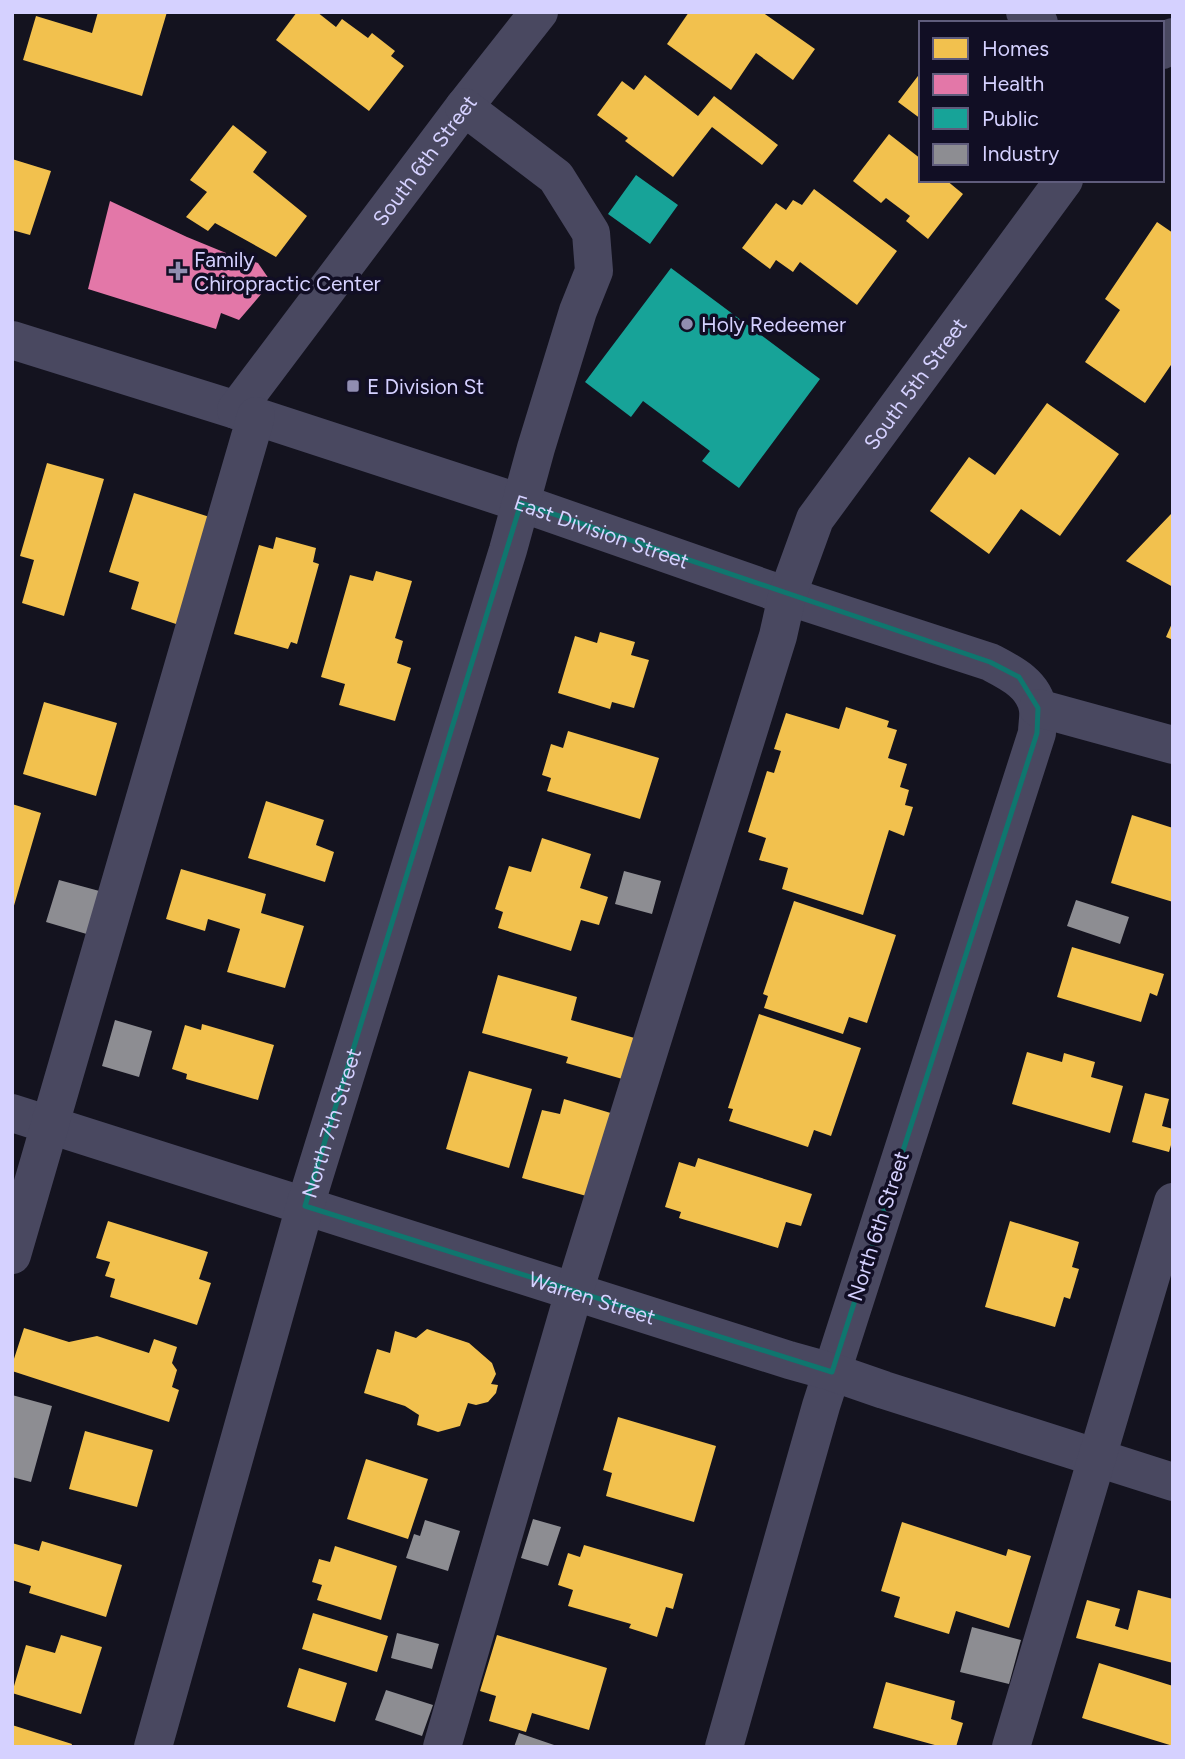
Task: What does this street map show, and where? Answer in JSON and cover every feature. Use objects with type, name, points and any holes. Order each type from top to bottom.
[{"type":"street","name":"South 6th Street","points":[[246,413],[464,107],[539,12]]},
{"type":"street","name":"North 7th Street","points":[[153,1747],[305,1206],[507,554],[578,311],[594,271],[591,233],[556,177],[464,107]]},
{"type":"street","name":"South 5th Street","points":[[442,1747],[574,1292],[778,636],[787,596],[815,519],[1063,182]]},
{"type":"street","name":"East Division Street","points":[[12,340],[521,503],[787,596],[990,662],[1019,677],[1032,694],[1038,708]]},
{"type":"street","points":[[12,1255],[51,1126],[246,413]]},
{"type":"street","points":[[1038,708],[1173,744]]},
{"type":"street","name":"North 6th Street","points":[[724,1747],[832,1372],[1037,733],[1038,708]]},
{"type":"street","name":"Warren Street","points":[[12,1113],[1173,1482]]},
{"type":"street","points":[[1011,1747],[1173,1202]]},
{"type":"highlighted area","points":[[521,503],[990,662],[1019,677],[1038,708],[1037,733],[832,1372],[305,1206]]},
{"type":"building: Homes","points":[[98,12],[167,12],[142,96],[23,60],[36,16],[92,33]]},
{"type":"building: Homes","points":[[297,12],[317,12],[336,27],[342,19],[368,38],[372,33],[395,51],[391,56],[404,66],[369,111],[276,40]]},
{"type":"building: Homes","points":[[689,12],[762,12],[815,49],[793,80],[756,53],[731,90],[667,44]]},
{"type":"building: Homes","points":[[645,75],[698,116],[714,96],[778,145],[762,165],[712,127],[673,177],[625,141],[628,138],[597,115],[622,81],[634,90]]},
{"type":"building: Homes","points":[[919,75],[919,118],[898,102]]},
{"type":"building: Homes","points":[[233,125],[267,152],[253,172],[307,216],[276,257],[215,223],[208,231],[186,217],[207,192],[190,180]]},
{"type":"building: Homes","points":[[889,134],[919,157],[919,182],[948,182],[963,194],[928,239],[906,221],[910,216],[886,198],[881,203],[853,181]]},
{"type":"building: Homes","points":[[12,159],[51,171],[30,235],[12,230]]},
{"type":"building: Homes","points":[[814,189],[897,251],[857,305],[800,262],[793,272],[776,260],[770,269],[742,248],[776,203],[786,210],[793,200],[802,205]]},
{"type":"building: Homes","points":[[1157,222],[1173,233],[1173,362],[1145,403],[1085,362],[1120,310],[1105,299]]},
{"type":"building: Homes","points":[[1047,403],[1119,454],[1060,536],[1021,509],[989,554],[930,511],[969,457],[995,475]]},
{"type":"building: Homes","points":[[47,463],[104,479],[64,616],[22,603],[34,560],[20,556]]},
{"type":"building: Homes","points":[[134,493],[216,519],[182,626],[131,609],[139,582],[109,572]]},
{"type":"building: Homes","points":[[1171,514],[1173,515],[1173,587],[1126,561]]},
{"type":"building: Homes","points":[[276,537],[316,548],[313,562],[319,564],[297,644],[291,642],[288,649],[234,634],[259,545],[273,549]]},
{"type":"building: Homes","points":[[376,571],[412,581],[395,638],[403,641],[397,663],[411,668],[395,721],[339,705],[345,684],[321,677],[350,575],[373,581]]},
{"type":"building: Homes","points":[[1173,621],[1173,640],[1166,637]]},
{"type":"building: Homes","points":[[600,632],[635,642],[631,655],[649,660],[634,708],[612,702],[610,709],[558,693],[575,636],[597,643]]},
{"type":"building: Homes","points":[[44,702],[117,723],[96,796],[23,774]]},
{"type":"building: Homes","points":[[846,707],[889,721],[887,727],[897,730],[888,758],[907,764],[900,787],[909,790],[905,805],[913,807],[904,836],[889,830],[863,915],[782,889],[788,868],[759,860],[766,838],[748,832],[767,771],[774,773],[781,751],[774,749],[786,713],[839,729]]},
{"type":"building: Homes","points":[[568,731],[659,758],[640,819],[547,791],[551,778],[542,775],[551,744],[563,748]]},
{"type":"building: Homes","points":[[266,801],[324,820],[316,845],[334,852],[325,882],[248,858]]},
{"type":"building: Homes","points":[[12,804],[41,813],[13,909],[12,908]]},
{"type":"building: Homes","points":[[1132,815],[1173,828],[1173,902],[1111,883]]},
{"type":"building: Homes","points":[[542,838],[591,854],[580,888],[608,897],[599,925],[581,920],[571,951],[498,928],[503,912],[495,909],[509,866],[531,872]]},
{"type":"building: Homes","points":[[181,869],[266,894],[261,913],[304,926],[285,988],[227,972],[240,929],[208,919],[205,931],[166,919]]},
{"type":"building: Homes","points":[[794,901],[896,935],[867,1023],[849,1017],[843,1034],[764,1008],[768,996],[763,994]]},
{"type":"building: Homes","points":[[1072,947],[1164,974],[1157,996],[1150,993],[1141,1022],[1057,997]]},
{"type":"building: Homes","points":[[498,975],[577,997],[571,1020],[638,1039],[626,1080],[566,1063],[568,1057],[482,1033]]},
{"type":"building: Homes","points":[[759,1014],[861,1048],[831,1136],[814,1130],[808,1147],[729,1121],[733,1109],[728,1108]]},
{"type":"building: Homes","points":[[202,1024],[274,1045],[258,1100],[186,1079],[187,1074],[172,1069],[185,1025],[201,1030]]},
{"type":"building: Homes","points":[[1027,1052],[1062,1062],[1064,1053],[1095,1062],[1091,1077],[1123,1086],[1110,1133],[1012,1104]]},
{"type":"building: Homes","points":[[469,1071],[532,1089],[509,1168],[446,1149]]},
{"type":"building: Homes","points":[[1145,1093],[1169,1099],[1162,1126],[1173,1129],[1169,1152],[1132,1142]]},
{"type":"building: Homes","points":[[564,1099],[614,1114],[590,1197],[522,1178],[542,1110],[560,1114]]},
{"type":"building: Homes","points":[[698,1158],[812,1194],[801,1226],[786,1222],[778,1248],[679,1218],[681,1212],[665,1207],[679,1162],[695,1167]]},
{"type":"building: Homes","points":[[108,1221],[208,1252],[199,1279],[211,1283],[197,1325],[110,1297],[115,1279],[105,1276],[110,1262],[96,1258]]},
{"type":"building: Homes","points":[[1010,1221],[1079,1242],[1072,1267],[1079,1269],[1070,1299],[1064,1297],[1055,1327],[985,1307]]},
{"type":"building: Homes","points":[[24,1328],[69,1342],[97,1336],[149,1353],[154,1339],[177,1347],[172,1363],[177,1370],[172,1387],[179,1390],[169,1422],[12,1371]]},
{"type":"building: Homes","points":[[427,1329],[469,1343],[492,1363],[496,1374],[491,1384],[498,1385],[496,1393],[488,1402],[476,1405],[468,1403],[460,1426],[438,1432],[417,1425],[419,1415],[405,1406],[364,1393],[377,1349],[390,1353],[395,1331],[416,1338]]},
{"type":"building: Homes","points":[[618,1417],[716,1446],[694,1522],[606,1496],[612,1473],[603,1470]]},
{"type":"building: Homes","points":[[85,1431],[153,1450],[137,1507],[69,1489]]},
{"type":"building: Homes","points":[[366,1459],[428,1479],[408,1539],[347,1519]]},
{"type":"building: Homes","points":[[902,1522],[1006,1556],[1008,1549],[1031,1556],[1009,1628],[956,1611],[949,1634],[894,1617],[900,1597],[881,1591]]},
{"type":"building: Homes","points":[[42,1541],[122,1565],[106,1617],[29,1593],[31,1586],[12,1580],[12,1543],[39,1551]]},
{"type":"building: Homes","points":[[584,1545],[683,1574],[673,1609],[666,1607],[657,1637],[629,1628],[631,1624],[568,1606],[573,1590],[558,1585],[568,1553],[580,1557]]},
{"type":"building: Homes","points":[[335,1546],[397,1566],[381,1620],[317,1600],[322,1585],[312,1582],[319,1559],[330,1562]]},
{"type":"building: Homes","points":[[1138,1590],[1173,1599],[1173,1663],[1076,1638],[1087,1600],[1120,1609],[1115,1626],[1128,1630]]},
{"type":"building: Homes","points":[[313,1613],[388,1636],[377,1672],[302,1649]]},
{"type":"building: Homes","points":[[61,1635],[102,1647],[81,1714],[12,1693],[26,1645],[55,1653]]},
{"type":"building: Homes","points":[[497,1635],[607,1668],[589,1730],[532,1713],[526,1732],[489,1721],[496,1696],[480,1691]]},
{"type":"building: Homes","points":[[1099,1663],[1173,1686],[1173,1746],[1082,1718]]},
{"type":"building: Homes","points":[[299,1668],[347,1683],[335,1722],[287,1707]]},
{"type":"building: Homes","points":[[886,1682],[955,1701],[951,1719],[963,1723],[956,1747],[942,1747],[873,1728]]},
{"type":"building: Homes","points":[[12,1725],[72,1744],[71,1747],[12,1747]]},
{"type":"building: Health","name":"Family Chiropractic Center","points":[[110,201],[187,237],[258,263],[269,279],[263,292],[239,320],[221,313],[216,329],[88,289]]},
{"type":"building: Public","points":[[636,175],[678,205],[650,244],[608,214]]},
{"type":"building: Public","name":"Holy Redeemer","points":[[671,268],[820,379],[739,488],[702,461],[710,451],[643,401],[631,417],[585,382]]},
{"type":"building: Industry","points":[[624,871],[661,881],[652,914],[615,904]]},
{"type":"building: Industry","points":[[59,880],[103,892],[90,935],[46,922]]},
{"type":"building: Industry","points":[[1076,900],[1129,917],[1120,944],[1067,926]]},
{"type":"building: Industry","points":[[115,1020],[152,1031],[139,1077],[102,1066]]},
{"type":"building: Industry","points":[[12,1395],[52,1406],[31,1482],[12,1477]]},
{"type":"building: Industry","points":[[533,1519],[561,1527],[548,1566],[521,1558]]},
{"type":"building: Industry","points":[[425,1520],[460,1531],[448,1571],[406,1558],[414,1534],[420,1536]]},
{"type":"building: Industry","points":[[972,1627],[1021,1640],[1009,1684],[960,1672]]},
{"type":"building: Industry","points":[[397,1633],[439,1644],[432,1669],[391,1658]]},
{"type":"building: Industry","points":[[386,1690],[433,1705],[422,1736],[375,1720]]},
{"type":"building: Industry","points":[[519,1733],[557,1746],[557,1747],[514,1747]]},
{"type":"place","name":"Family Chiropractic Center","points":[[178,271]]},
{"type":"place","name":"Holy Redeemer","points":[[687,324]]},
{"type":"place","name":"E Division St","points":[[353,386]]}]
